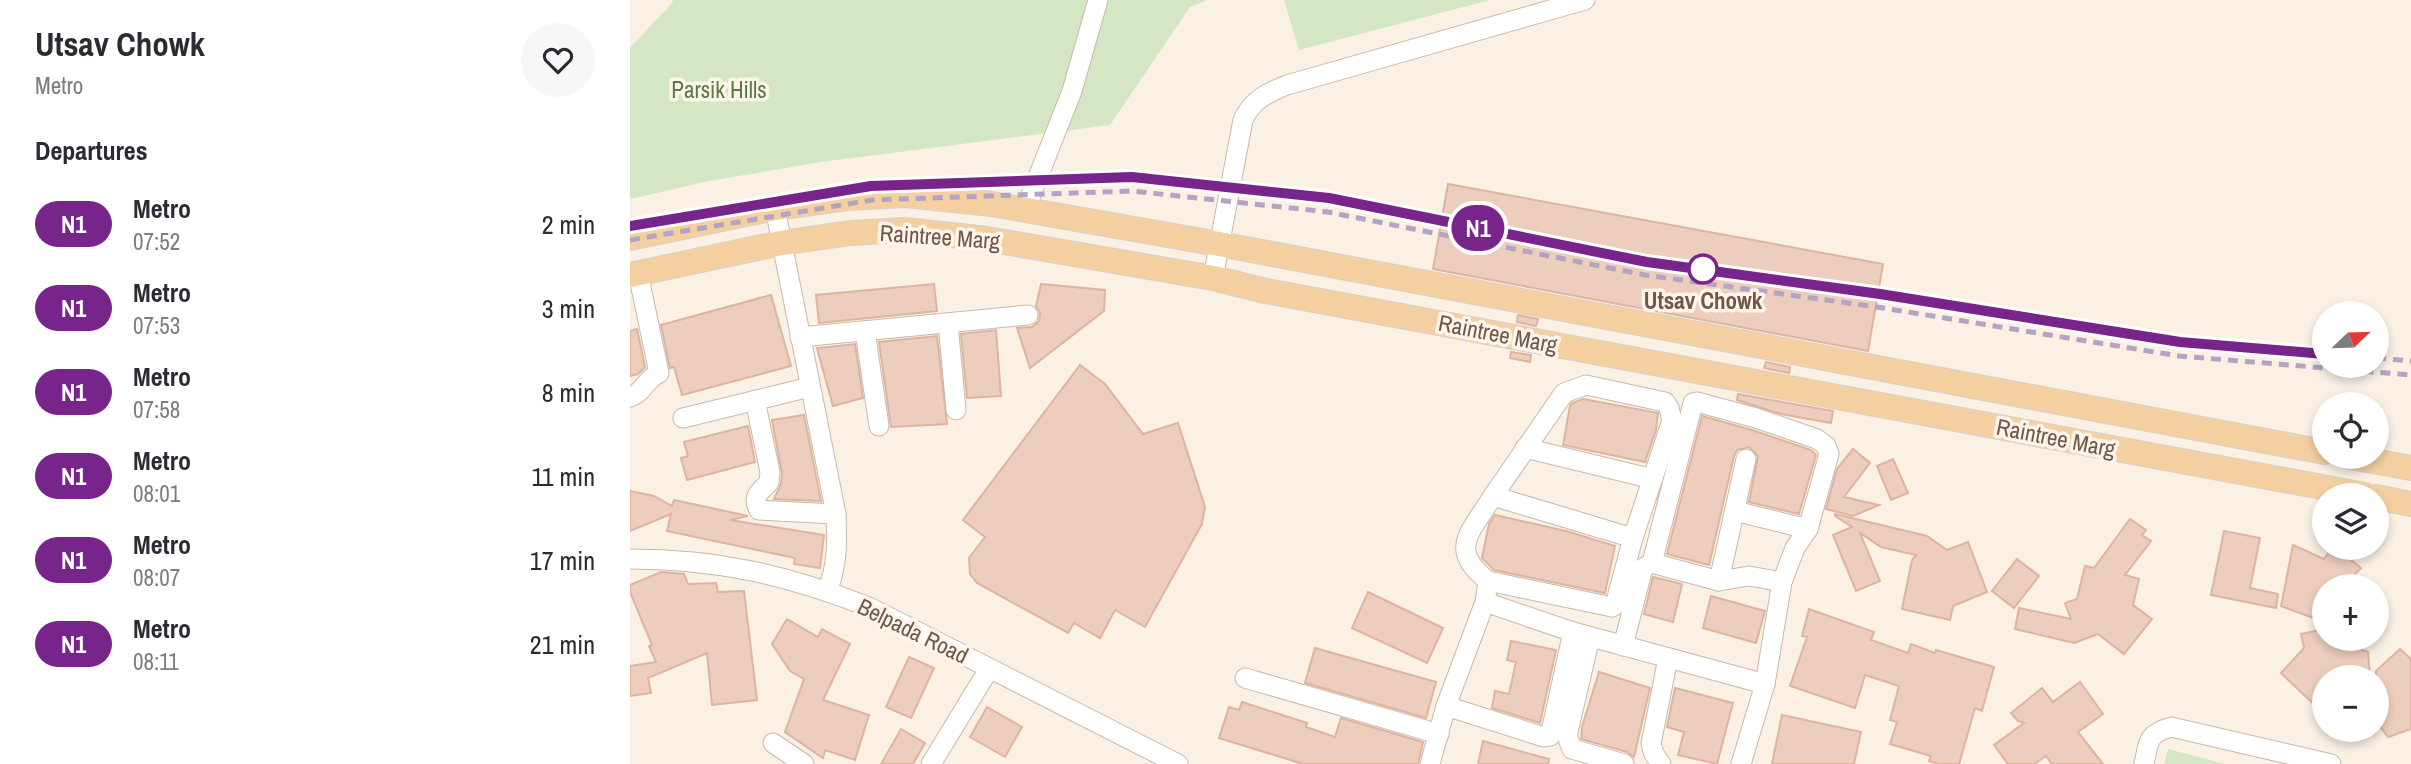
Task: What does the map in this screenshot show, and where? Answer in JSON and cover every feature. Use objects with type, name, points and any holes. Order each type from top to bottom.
[{"type":"main road","name":"Raintree Marg","points":[[630,238],[775,208],[847,198],[906,195],[992,204],[1219,244],[2312,450]]},
{"type":"main road","name":"Raintree Marg","points":[[634,274],[781,243],[850,233],[905,230],[987,239],[1213,278],[1279,293],[2312,485]]},
{"type":"main road","points":[[2389,464],[2411,468]]},
{"type":"main road","points":[[2389,500],[2411,504]]},
{"type":"street","points":[[1025,210],[1072,91],[1098,0]]},
{"type":"street","points":[[1213,278],[1243,120],[1248,109],[1258,99],[1287,85],[1585,0]]},
{"type":"street","points":[[775,208],[836,514],[838,548],[835,571],[827,591]]},
{"type":"street","points":[[630,397],[640,392],[649,378],[659,373],[634,274]]},
{"type":"street","points":[[800,337],[1028,315]]},
{"type":"street","points":[[948,323],[956,410]]},
{"type":"street","points":[[865,331],[879,426]]},
{"type":"street","points":[[1586,385],[1665,402],[1672,420],[1633,538],[1615,605],[1612,607],[1488,581],[1469,564],[1464,544],[1525,447],[1564,393],[1571,389],[1586,385]]},
{"type":"street","points":[[683,418],[810,387]]},
{"type":"street","points":[[755,400],[770,472],[769,482],[755,497],[759,510],[836,514]]},
{"type":"street","points":[[1652,563],[1693,403],[1756,418],[1817,439],[1826,446],[1829,454],[1808,529],[1796,548],[1782,582],[1765,684],[1741,764]]},
{"type":"street","points":[[1525,447],[1653,479]]},
{"type":"street","points":[[1719,581],[1746,458]]},
{"type":"street","points":[[1493,496],[1633,538]]},
{"type":"street","points":[[1735,510],[1808,529]]},
{"type":"street","name":"Belpada Road","points":[[630,559],[670,559],[727,566],[779,576],[827,591],[869,607],[1178,764]]},
{"type":"street","points":[[1623,646],[1643,568],[1652,563],[1719,581],[1749,576],[1782,582]]},
{"type":"street","points":[[1430,764],[1443,718],[1485,603],[1488,581]]},
{"type":"street","points":[[1485,603],[1587,636],[1765,684]]},
{"type":"street","points":[[1443,718],[1550,736],[1587,636],[1607,607]]},
{"type":"street","points":[[1587,636],[1566,736],[1572,749],[1624,764]]},
{"type":"street","points":[[1638,764],[1643,754],[1665,657]]},
{"type":"street","points":[[1661,764],[1651,744],[1665,657]]},
{"type":"street","points":[[931,764],[989,669]]},
{"type":"street","points":[[1245,678],[1469,723]]},
{"type":"street","points":[[2144,764],[2150,737],[2171,727],[2332,764]]},
{"type":"street","points":[[773,743],[804,764]]},
{"type":"green space","name":"Parsik Hills","points":[[672,0],[1207,0],[1190,7],[1110,125],[821,162],[709,181],[630,199],[630,48]]},
{"type":"green space","points":[[1284,0],[1490,0],[1299,50]]},
{"type":"green space","points":[[2168,749],[2225,764],[2164,764]]},
{"type":"building","name":"Utsav Chowk","points":[[1448,184],[1883,264],[1868,351],[1433,269]]},
{"type":"building","points":[[934,284],[937,311],[819,323],[816,295]]},
{"type":"building","points":[[1041,284],[1105,290],[1104,311],[1030,368],[1017,328],[1032,327],[1039,321],[1040,313],[1036,306]]},
{"type":"building","points":[[771,295],[791,366],[682,395],[674,367],[670,368],[661,325]]},
{"type":"building","points":[[1518,315],[1538,319],[1536,326],[1517,322]]},
{"type":"building","points":[[637,329],[645,367],[638,374],[630,376],[630,331]]},
{"type":"building","points":[[996,330],[1001,396],[967,398],[961,334]]},
{"type":"building","points":[[937,336],[947,424],[891,427],[879,342]]},
{"type":"building","points":[[855,344],[863,398],[833,406],[817,348]]},
{"type":"building","points":[[1511,352],[1531,355],[1530,362],[1510,358]]},
{"type":"building","points":[[1766,362],[1790,367],[1789,373],[1764,368]]},
{"type":"building","points":[[1080,365],[1105,384],[1143,434],[1178,423],[1205,507],[1202,524],[1145,627],[1115,610],[1100,638],[1074,623],[1068,633],[977,583],[970,574],[969,558],[985,537],[963,520]]},
{"type":"building","points":[[1738,394],[1833,411],[1831,423],[1781,414],[1737,400]]},
{"type":"building","points":[[1583,399],[1658,413],[1656,430],[1645,462],[1563,445],[1570,406]]},
{"type":"building","points":[[804,415],[821,501],[774,499],[781,484],[782,473],[772,420]]},
{"type":"building","points":[[1702,416],[1811,450],[1816,455],[1799,514],[1749,502],[1758,456],[1749,447],[1737,450],[1709,565],[1667,554]]},
{"type":"building","points":[[748,426],[755,462],[687,480],[681,458],[688,456],[684,442]]},
{"type":"building","points":[[1853,449],[1870,463],[1844,497],[1879,505],[1853,516],[1826,509],[1837,469]]},
{"type":"building","points":[[1893,459],[1908,493],[1891,500],[1877,466]]},
{"type":"building","points":[[630,491],[654,496],[672,506],[674,500],[748,516],[730,520],[824,535],[820,568],[794,564],[795,558],[667,531],[671,514],[630,531]]},
{"type":"building","points":[[1835,514],[1927,536],[1947,550],[1968,542],[1987,592],[1953,606],[1950,620],[1902,609],[1912,560],[1916,555],[1881,547],[1860,533],[1880,581],[1856,591],[1833,535],[1852,527]]},
{"type":"building","points":[[1495,515],[1566,531],[1615,546],[1605,593],[1494,570],[1482,558],[1489,524]]},
{"type":"building","points":[[2130,519],[2146,530],[2142,535],[2151,541],[2125,575],[2139,579],[2133,605],[2152,619],[2124,654],[2098,634],[2074,643],[2015,629],[2019,608],[2071,619],[2065,603],[2077,599],[2085,566],[2094,568]]},
{"type":"building","points":[[2224,531],[2260,538],[2250,588],[2278,594],[2276,608],[2211,595]]},
{"type":"building","points":[[2293,545],[2312,554],[2312,560],[2351,560],[2361,568],[2355,574],[2312,574],[2312,618],[2281,606]]},
{"type":"building","points":[[2017,559],[2039,576],[2014,608],[1992,591]]},
{"type":"building","points":[[661,572],[684,574],[688,584],[716,583],[718,592],[744,591],[757,700],[712,705],[707,653],[648,678],[651,693],[630,696],[630,666],[656,662],[649,646],[652,645],[630,592],[630,585]]},
{"type":"building","points":[[1653,577],[1682,584],[1673,622],[1644,614]]},
{"type":"building","points":[[1368,592],[1443,628],[1427,663],[1352,628]]},
{"type":"building","points":[[1711,596],[1765,611],[1756,643],[1703,628]]},
{"type":"building","points":[[1809,609],[1874,632],[1871,640],[1908,653],[1911,644],[1935,653],[1936,650],[1994,667],[1982,711],[1975,708],[1959,764],[1939,764],[1929,761],[1931,756],[1890,744],[1897,722],[1890,720],[1899,686],[1865,675],[1855,708],[1790,686],[1807,637],[1802,636]]},
{"type":"building","points":[[787,619],[818,637],[822,629],[850,644],[823,700],[869,715],[855,760],[825,750],[823,758],[785,732],[804,679],[790,671],[772,644]]},
{"type":"building","points":[[2312,632],[2312,651],[2368,652],[2369,665],[2312,665],[2312,703],[2281,673],[2304,648],[2301,634]]},
{"type":"building","points":[[1511,641],[1556,650],[1540,723],[1492,708],[1495,691],[1509,694],[1516,662],[1507,660]]},
{"type":"building","points":[[1315,648],[1436,682],[1426,718],[1305,683]]},
{"type":"building","points":[[2400,649],[2411,659],[2411,729],[2389,737],[2389,665],[2383,665]]},
{"type":"building","points":[[909,657],[934,668],[911,718],[886,707]]},
{"type":"building","points":[[1599,672],[1650,688],[1634,757],[1627,752],[1581,739],[1582,727]]},
{"type":"building","points":[[2080,682],[2103,714],[2078,732],[2103,764],[2052,764],[2046,756],[2034,764],[2008,764],[1994,745],[2024,723],[2011,713],[2042,688],[2053,702]]},
{"type":"building","points":[[1675,688],[1733,703],[1717,764],[1678,755],[1684,732],[1667,727]]},
{"type":"building","points":[[1242,702],[1307,723],[1306,727],[1335,737],[1341,718],[1423,742],[1418,764],[1303,764],[1219,738],[1229,707],[1239,710]]},
{"type":"building","points":[[987,707],[1022,727],[1005,757],[970,737]]},
{"type":"building","points":[[1782,715],[1861,732],[1854,764],[1772,764]]},
{"type":"building","points":[[901,729],[925,743],[913,764],[881,764]]},
{"type":"building","points":[[1483,741],[1549,759],[1548,764],[1478,764]]},
{"type":"railway","points":[[630,226],[871,186],[1132,178],[1329,198],[1647,262],[1880,294],[2180,342],[2312,353]]},
{"type":"railway","points":[[630,240],[872,200],[1132,191],[1328,212],[1645,275],[1877,307],[2179,356],[2411,375]]},
{"type":"railway","points":[[2389,359],[2411,361]]},
{"type":"metro line","name":"N1","points":[[630,226],[871,186],[1132,177],[1329,198],[1647,262],[1880,294],[2180,342],[2312,353]]},
{"type":"place","name":"Utsav Chowk","points":[[1703,269]]}]
